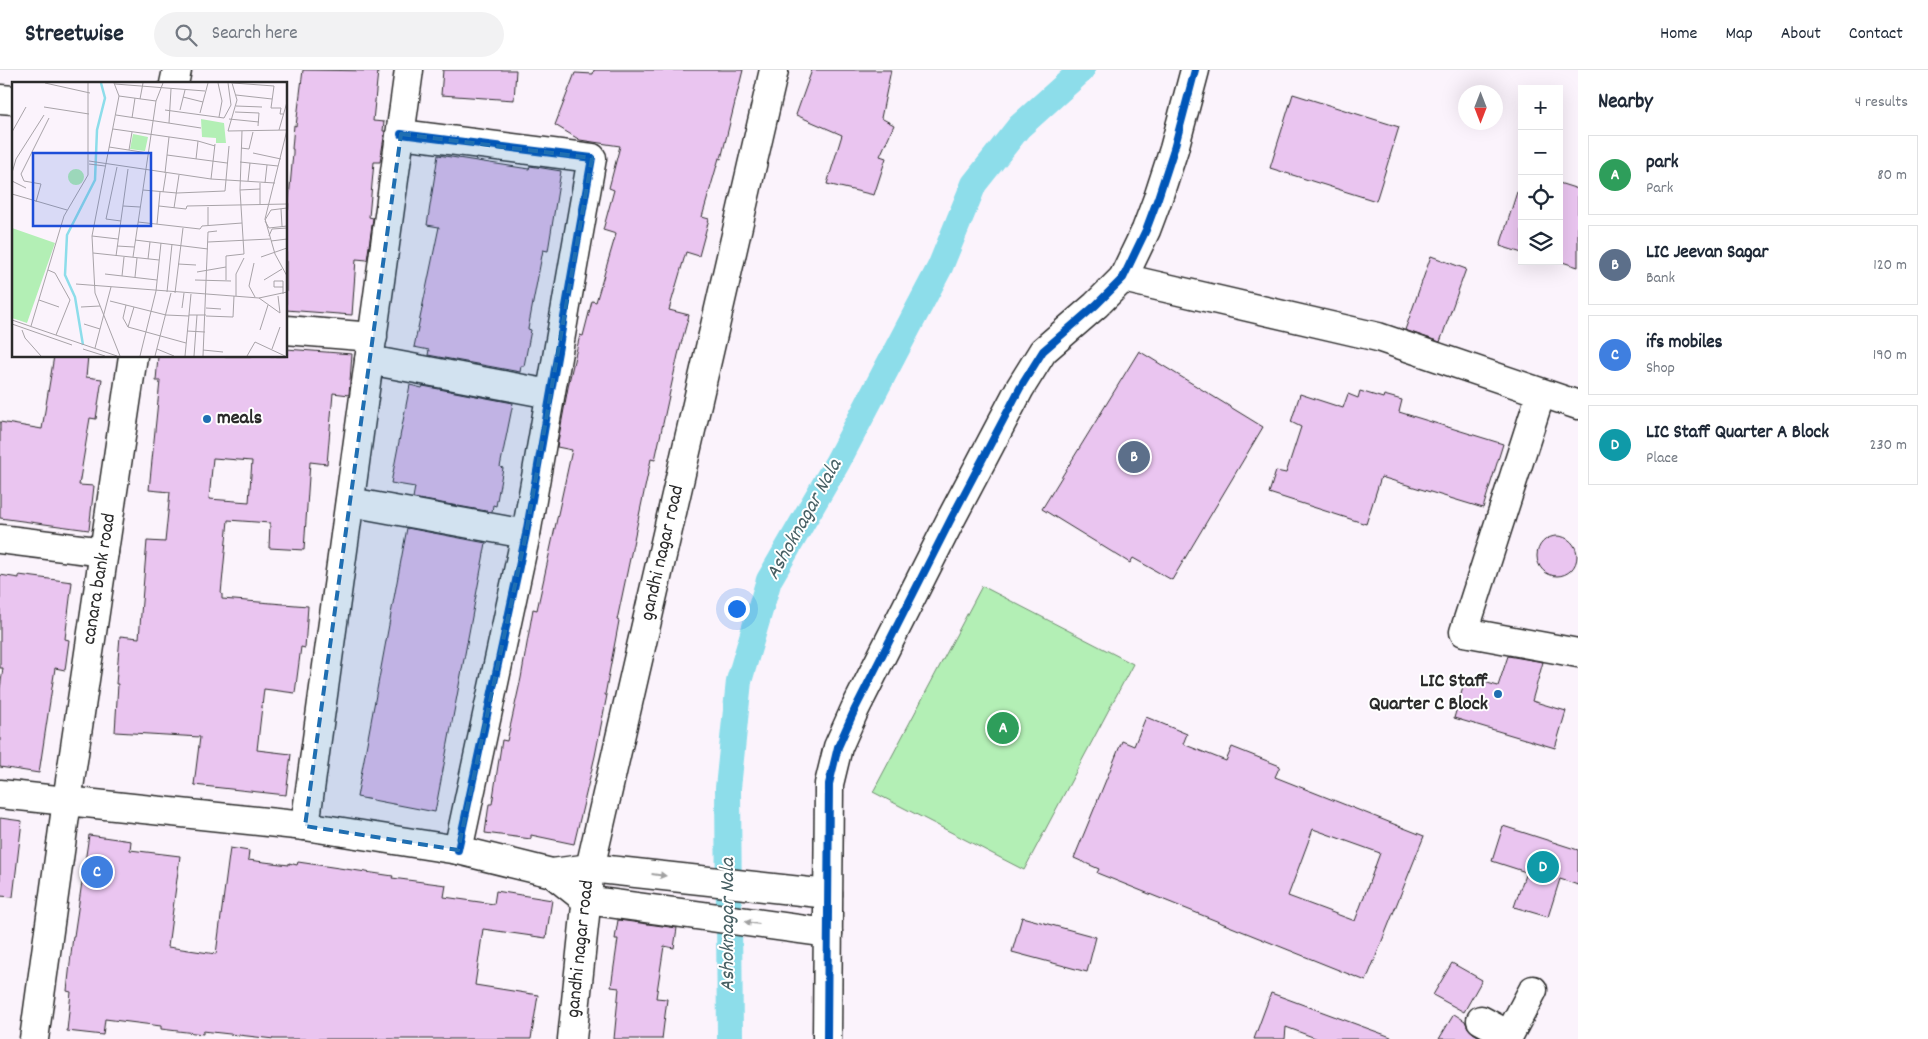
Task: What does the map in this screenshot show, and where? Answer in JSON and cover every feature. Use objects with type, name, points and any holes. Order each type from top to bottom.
[{"type":"street","points":[[305,826],[410,70]]},
{"type":"street","name":"gandhi nagar road","points":[[572,1039],[586,900],[600,869],[774,70]]},
{"type":"street","points":[[827,1039],[828,933],[816,893],[829,784],[838,747],[855,709],[951,519],[1020,388],[1043,351],[1096,305],[1123,278],[1146,230],[1158,198],[1174,149],[1194,70]]},
{"type":"street","points":[[401,134],[592,158],[526,534],[458,850]]},
{"type":"street","points":[[1123,278],[1378,337],[1578,405]]},
{"type":"street","points":[[288,330],[371,348],[550,394]]},
{"type":"street","name":"canara bank road","points":[[34,1039],[66,802],[133,358]]},
{"type":"street","points":[[1541,393],[1464,632],[1578,653]]},
{"type":"street","points":[[350,502],[526,534]]},
{"type":"street","points":[[0,539],[104,552]]},
{"type":"street","points":[[0,794],[305,826],[458,850],[552,873],[600,869],[816,893]]},
{"type":"street","points":[[552,873],[586,900],[828,933]]},
{"type":"street","points":[[1481,1020],[1508,1037],[1533,990]]},
{"type":"highlighted area","points":[[401,134],[592,158],[526,534],[458,850],[305,826]]},
{"type":"green space","points":[[982,586],[1133,664],[1024,870],[873,792]]},
{"type":"building","points":[[303,70],[378,71],[373,121],[384,122],[383,131],[385,131],[380,162],[374,162],[369,217],[373,218],[367,260],[356,259],[352,315],[288,310],[288,210],[294,125],[296,126]]},
{"type":"building","points":[[443,70],[516,70],[514,100],[441,95]]},
{"type":"building","points":[[594,70],[743,70],[721,159],[719,158],[702,217],[709,219],[699,256],[686,252],[669,310],[689,315],[678,355],[655,460],[651,459],[617,620],[619,621],[595,756],[574,844],[531,835],[531,839],[485,833],[489,804],[492,804],[502,740],[507,741],[521,678],[533,609],[537,610],[572,450],[557,447],[569,382],[580,335],[583,336],[592,301],[596,302],[616,234],[603,230],[614,190],[609,188],[620,146],[580,140],[555,125],[575,73],[593,74]]},
{"type":"building","points":[[812,70],[891,70],[881,118],[894,125],[880,156],[886,158],[874,195],[827,184],[842,135],[796,115]]},
{"type":"building","points":[[1293,94],[1399,127],[1376,201],[1270,168]]},
{"type":"building","points":[[438,155],[529,169],[530,166],[561,171],[548,251],[543,250],[528,329],[531,330],[524,366],[521,366],[520,372],[428,355],[429,350],[414,347],[439,227],[427,225]]},
{"type":"building","points":[[1563,184],[1578,189],[1578,267],[1563,262]]},
{"type":"building","points":[[1517,192],[1518,192],[1518,252],[1500,246]]},
{"type":"building","points":[[1431,256],[1466,269],[1440,342],[1405,330]]},
{"type":"building","points":[[288,349],[352,354],[349,395],[333,393],[327,464],[310,462],[304,550],[269,548],[270,523],[228,520],[222,599],[308,606],[305,648],[301,647],[295,693],[264,689],[257,750],[291,754],[286,795],[194,785],[200,737],[115,732],[120,636],[139,638],[147,541],[165,542],[170,492],[149,490],[160,381],[156,381],[158,358],[288,358]],"holes":[[[213,458],[252,461],[249,502],[209,499]]]},
{"type":"building","points":[[1139,351],[1263,427],[1172,580],[1133,558],[1130,563],[1042,509]]},
{"type":"building","points":[[54,358],[88,358],[86,377],[102,379],[96,419],[90,418],[79,485],[94,486],[89,530],[0,518],[0,422],[42,429]]},
{"type":"building","points":[[410,385],[513,403],[500,467],[503,468],[496,506],[493,505],[492,512],[413,498],[415,487],[391,483]]},
{"type":"building","points":[[1360,391],[1383,398],[1384,395],[1402,400],[1399,412],[1503,444],[1483,508],[1381,477],[1366,524],[1269,493],[1276,471],[1286,473],[1301,427],[1291,422],[1300,394],[1343,408],[1348,394],[1358,398]]},
{"type":"building","points":[[407,528],[486,543],[435,812],[357,797]]},
{"type":"building","points":[[1561,536],[1568,539],[1574,545],[1577,556],[1576,564],[1568,573],[1561,576],[1553,576],[1546,573],[1538,564],[1537,552],[1540,545],[1549,537]]},
{"type":"building","points":[[0,575],[19,578],[19,575],[72,582],[65,639],[69,640],[65,670],[55,668],[39,773],[0,767],[0,689],[3,668],[0,668]]},
{"type":"building","name":"LIC Staff Quarter C Block","points":[[1508,656],[1543,662],[1532,701],[1566,711],[1555,748],[1454,718],[1466,677],[1498,686]]},
{"type":"building","points":[[1146,717],[1187,734],[1183,744],[1226,761],[1232,747],[1280,766],[1275,777],[1424,836],[1366,981],[1097,873],[1099,869],[1074,858],[1122,741],[1134,746]],"holes":[[[1313,829],[1380,853],[1355,921],[1288,896]]]},
{"type":"building","points":[[0,818],[22,821],[13,897],[0,896]]},
{"type":"building","points":[[1503,826],[1578,850],[1578,885],[1560,879],[1548,917],[1514,907],[1526,872],[1492,861]]},
{"type":"building","points":[[89,835],[131,841],[130,850],[180,856],[168,947],[216,954],[230,848],[249,851],[248,860],[289,865],[289,863],[297,865],[298,862],[446,885],[444,897],[494,904],[496,891],[552,900],[546,938],[483,929],[475,985],[538,995],[531,1039],[274,1039],[203,1031],[203,1034],[161,1029],[161,1026],[105,1019],[103,1035],[67,1031],[71,992],[67,991],[73,936]]},
{"type":"building","points":[[1022,917],[1096,937],[1087,972],[1012,952]]},
{"type":"building","points":[[618,920],[677,928],[674,948],[664,946],[656,998],[667,999],[662,1039],[614,1039],[619,988],[611,987],[618,939],[615,939]]},
{"type":"building","points":[[1452,963],[1482,980],[1464,1012],[1433,995]]},
{"type":"building","points":[[1271,993],[1391,1037],[1391,1039],[1318,1039],[1286,1027],[1285,1039],[1254,1039]]},
{"type":"building","points":[[1454,1014],[1465,1021],[1473,1033],[1483,1039],[1439,1039]]},
{"type":"waterway","name":"Ashoknagar Nala","points":[[730,1039],[728,788],[739,681],[769,580],[837,463],[940,267],[974,184],[1019,127],[1082,70]]},
{"type":"cycle path","points":[[827,1039],[829,784],[838,747],[855,709],[951,519],[1020,388],[1043,351],[1096,305],[1123,278],[1146,230],[1158,198],[1174,149],[1195,70]]},
{"type":"cycle path","points":[[401,134],[592,158],[526,534],[458,850]]},
{"type":"place","name":"meals","points":[[207,419]]},
{"type":"place","name":"LIC Jeevan Sagar","points":[[1134,457]]},
{"type":"place","name":"LIC Staff Quarter C Block","points":[[1498,694]]},
{"type":"place","name":"park","points":[[1003,728]]},
{"type":"place","name":"LIC Staff Quarter A Block","points":[[1543,867]]},
{"type":"place","name":"ifs mobiles","points":[[97,872]]}]
